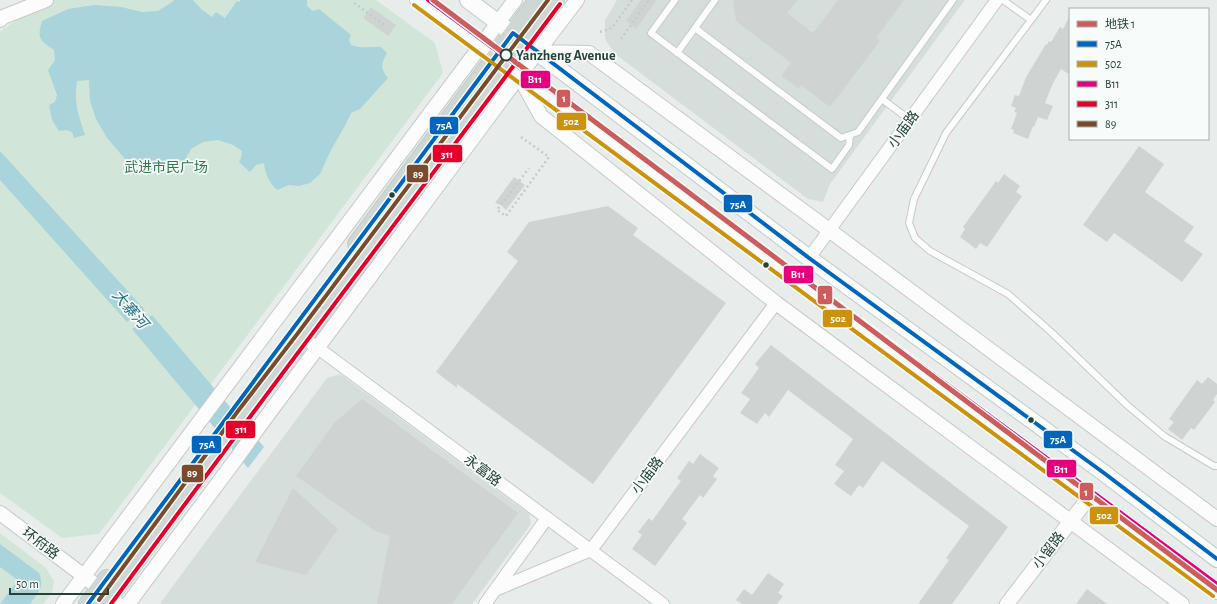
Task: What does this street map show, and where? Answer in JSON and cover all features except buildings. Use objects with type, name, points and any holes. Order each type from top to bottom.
[{"type":"main road","points":[[418,0],[1217,591]]},
{"type":"main road","points":[[468,0],[809,258],[1098,469],[1217,558]]},
{"type":"main road","points":[[525,43],[538,0]]},
{"type":"main road","points":[[88,604],[108,598],[240,410],[525,43],[555,0]]},
{"type":"main road","points":[[240,410],[303,337],[507,66]]},
{"type":"street","points":[[0,20],[3,17],[46,0]]},
{"type":"street","points":[[63,604],[515,0]]},
{"type":"street","points":[[525,43],[577,0]]},
{"type":"street","name":"小庙路","points":[[809,258],[997,0]]},
{"type":"street","points":[[525,43],[589,53],[1217,519]]},
{"type":"street","points":[[128,604],[318,348],[507,66],[541,116],[776,303],[1182,604]]},
{"type":"street","name":"小庙路","points":[[591,550],[776,303]]},
{"type":"street","name":"永富路","points":[[303,337],[663,604]]},
{"type":"street","name":"小留路","points":[[1007,604],[1090,496]]},
{"type":"street","name":"环府路","points":[[0,513],[84,576],[108,598]]},
{"type":"street","points":[[485,604],[547,518]]},
{"type":"street","points":[[495,590],[591,550]]},
{"type":"lane","points":[[675,0],[651,33],[832,169],[849,145],[850,135]]},
{"type":"lane","points":[[677,53],[715,0]]},
{"type":"lane","points":[[695,28],[841,138],[858,132],[953,0]]},
{"type":"lane","points":[[1003,0],[1031,20]]},
{"type":"lane","points":[[1046,0],[946,132],[914,199],[909,223],[915,238],[930,251],[1008,294],[1050,331],[1127,404],[1164,436],[1214,466],[1217,466]]},
{"type":"lane","points":[[882,99],[910,120]]},
{"type":"path","points":[[600,32],[612,28],[632,0]]},
{"type":"path","points":[[621,38],[650,0]]},
{"type":"path","points":[[354,3],[386,26]]},
{"type":"path","points":[[521,137],[549,157],[506,216],[497,210],[529,168]]},
{"type":"shaded area","points":[[617,0],[965,0],[830,184],[823,202],[808,199],[615,54],[605,39],[605,20]]},
{"type":"shaded area","points":[[340,374],[529,514],[531,524],[472,604],[161,604],[327,378]]},
{"type":"green space","name":"武进市民广场","points":[[55,0],[376,0],[435,43],[443,73],[99,534],[62,538],[0,493],[0,31],[38,6]]},
{"type":"green space","points":[[0,533],[46,568],[54,581],[52,593],[43,604],[0,604]]},
{"type":"water","points":[[174,0],[193,0],[201,9],[212,17],[216,12],[225,18],[237,1],[239,2],[241,0],[307,0],[307,6],[313,11],[319,9],[351,35],[349,40],[351,45],[362,47],[381,47],[387,53],[382,66],[388,78],[360,109],[351,113],[320,174],[310,183],[299,186],[289,185],[277,190],[268,178],[264,163],[256,165],[250,172],[239,162],[242,151],[233,145],[218,140],[203,142],[191,149],[179,168],[169,173],[149,170],[125,159],[107,138],[96,119],[90,101],[89,80],[77,81],[76,89],[77,109],[85,135],[74,138],[72,132],[66,130],[59,131],[52,120],[49,105],[55,102],[57,95],[48,70],[55,60],[54,50],[45,44],[40,38],[42,21],[68,9],[95,5],[121,7],[142,12],[158,11]]},
{"type":"water","points":[[0,151],[145,310],[127,322],[0,180]]},
{"type":"water","points":[[152,315],[264,447],[248,468],[132,329]]},
{"type":"water","points":[[0,544],[39,573],[41,578],[40,590],[30,604],[0,604],[18,580],[0,567]]},
{"type":"waterway","name":"大寨河","points":[[133,312],[144,325]]},
{"type":"metro line","name":"1","points":[[433,0],[1217,590]]},
{"type":"transit line","name":"B11","points":[[428,0],[1217,584]]},
{"type":"transit line","name":"89","points":[[99,600],[238,411],[548,0]]},
{"type":"transit line","name":"311","points":[[111,604],[560,4]]},
{"type":"transit line","name":"502","points":[[414,5],[1213,596]]},
{"type":"transit line","name":"75A","points":[[88,604],[513,33],[809,258],[1104,473],[1217,559]]},
{"type":"place","name":"Yanzheng Avenue","points":[[506,55]]}]
